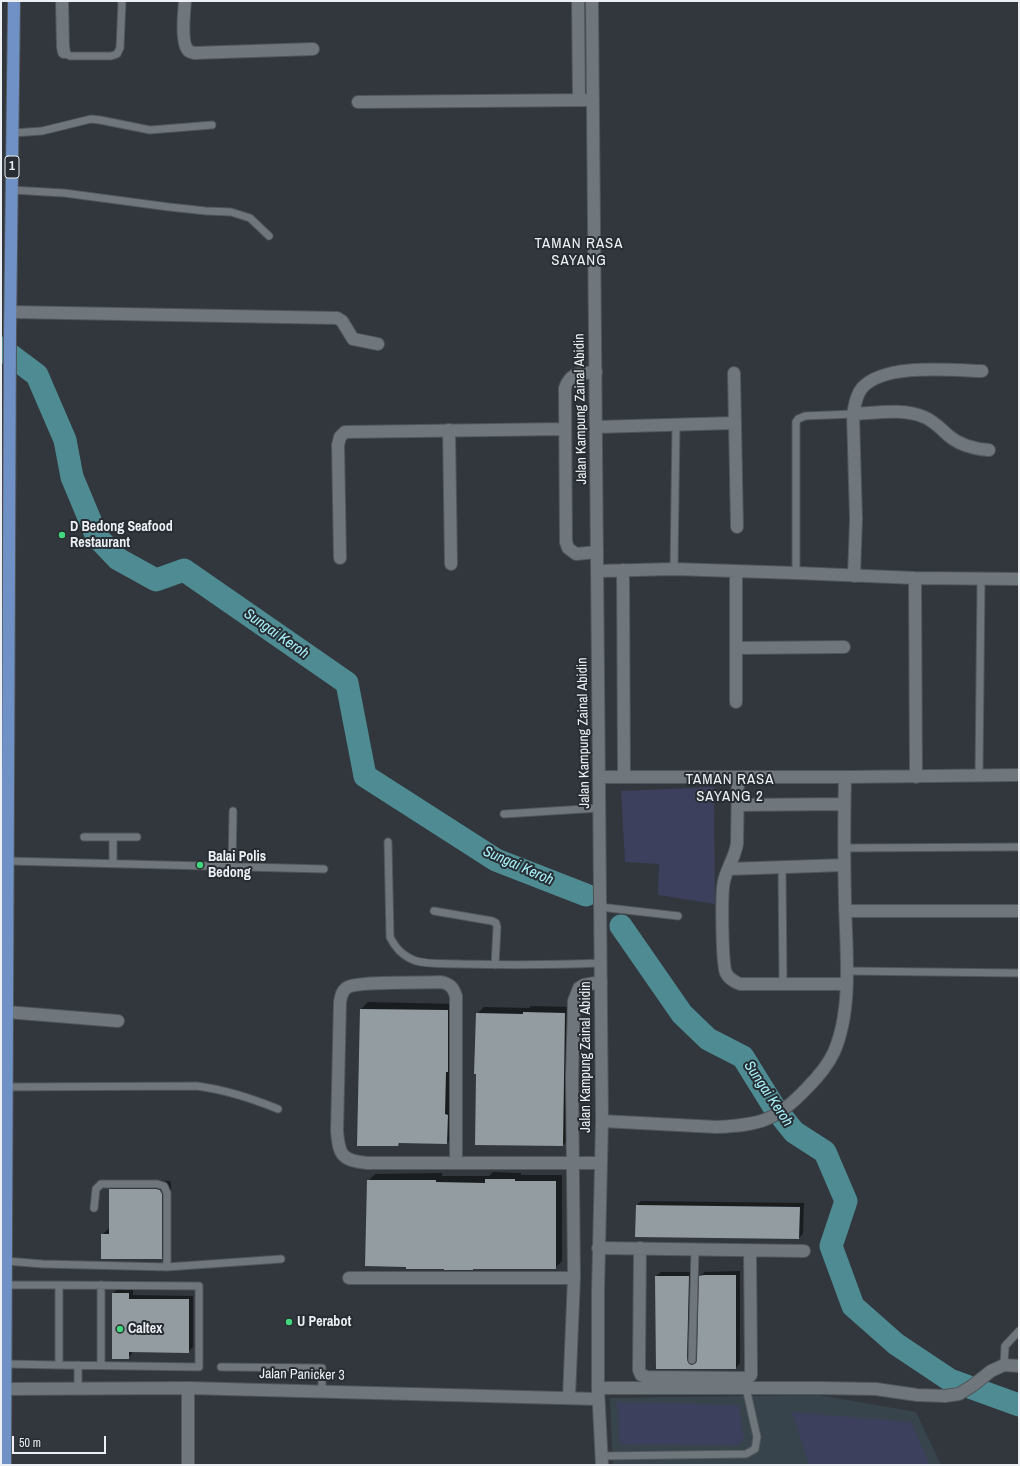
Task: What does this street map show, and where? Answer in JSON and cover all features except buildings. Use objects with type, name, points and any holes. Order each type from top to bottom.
[{"type":"main road","name":"1","points":[[5,1465],[5,1364],[3,1321],[6,1285],[3,1261],[4,1087],[7,1012],[4,983],[4,890],[6,855],[5,486],[10,376],[14,1]]},
{"type":"street","points":[[62,1],[64,52]]},
{"type":"street","points":[[185,1],[184,39],[188,51],[194,53],[313,49]]},
{"type":"street","points":[[578,1],[579,100]]},
{"type":"street","name":"Jalan Kampung Zainal Abidin","points":[[592,1],[602,1122],[598,1248],[598,1394],[602,1460]]},
{"type":"street","points":[[358,102],[593,100]]},
{"type":"street","points":[[11,312],[337,318],[342,322],[353,339],[378,344]]},
{"type":"street","points":[[854,576],[856,519],[853,414],[855,401],[861,389],[868,382],[881,375],[898,372],[918,370],[982,370]]},
{"type":"street","points":[[596,372],[571,376],[568,381],[565,388],[565,429],[566,542],[568,548],[576,554],[597,552]]},
{"type":"street","points":[[734,373],[737,527]]},
{"type":"street","points":[[853,414],[901,412],[918,415],[933,422],[957,442],[973,448],[989,450]]},
{"type":"street","points":[[596,427],[734,423]]},
{"type":"street","points":[[340,558],[338,445],[340,437],[345,432],[565,429]]},
{"type":"street","points":[[448,430],[451,564]]},
{"type":"street","points":[[623,570],[624,777]]},
{"type":"street","points":[[598,571],[674,570],[915,578],[1019,579]]},
{"type":"street","points":[[736,572],[736,702]]},
{"type":"street","points":[[915,578],[916,776]]},
{"type":"street","points":[[736,648],[844,647]]},
{"type":"street","points":[[600,777],[1019,775]]},
{"type":"street","points":[[738,777],[736,853],[728,869],[723,888],[723,959],[727,975],[733,981],[740,984],[846,984]]},
{"type":"street","points":[[602,1122],[716,1127],[760,1122],[786,1109],[814,1080],[833,1053],[843,1023],[846,984],[844,865],[845,777]]},
{"type":"street","points":[[738,805],[844,804]]},
{"type":"street","points":[[728,869],[844,865]]},
{"type":"street","points":[[845,911],[1019,912]]},
{"type":"street","points":[[456,1162],[456,996],[454,988],[448,983],[441,982],[349,986],[341,995],[340,1002],[337,1131],[339,1146],[344,1156],[351,1161],[367,1163],[601,1163]]},
{"type":"street","points":[[569,1397],[574,1278],[572,1078],[574,1001],[579,988],[584,985],[601,982]]},
{"type":"street","points":[[7,1012],[118,1021]]},
{"type":"street","points":[[598,1248],[804,1251]]},
{"type":"street","points":[[640,1248],[639,1370],[642,1375],[647,1377],[748,1378],[751,1375],[750,1250]]},
{"type":"street","points":[[349,1278],[574,1278]]},
{"type":"street","points":[[1004,1365],[1019,1366]]},
{"type":"street","name":"Jalan Panicker 3","points":[[4,1392],[78,1388],[188,1388],[569,1397],[598,1394],[746,1388],[876,1389],[934,1396],[959,1394],[991,1371],[1004,1365]]},
{"type":"street","points":[[188,1388],[188,1465]]},
{"type":"lane","points":[[64,52],[70,56],[111,56],[117,54],[120,48],[122,1]]},
{"type":"lane","points":[[13,133],[42,131],[91,119],[150,130],[212,125]]},
{"type":"lane","points":[[12,190],[64,193],[169,207],[231,212],[250,218],[269,236]]},
{"type":"lane","points":[[796,573],[796,422],[798,419],[805,416],[853,414]]},
{"type":"lane","points":[[674,570],[676,424]]},
{"type":"lane","points":[[979,775],[981,579]]},
{"type":"lane","points":[[504,814],[600,808]]},
{"type":"lane","points":[[232,867],[233,811]]},
{"type":"lane","points":[[84,837],[138,837]]},
{"type":"lane","points":[[112,864],[113,837]]},
{"type":"lane","points":[[388,842],[390,937],[396,948],[406,956],[422,962],[495,965],[601,962]]},
{"type":"lane","points":[[845,848],[1019,847]]},
{"type":"lane","points":[[6,855],[112,864],[324,869]]},
{"type":"lane","points":[[782,867],[784,984]]},
{"type":"lane","points":[[600,907],[678,916]]},
{"type":"lane","points":[[434,911],[492,921],[496,923],[495,965]]},
{"type":"lane","points":[[846,971],[1019,973]]},
{"type":"lane","points":[[4,1087],[197,1086],[221,1090],[254,1099],[278,1109]]},
{"type":"lane","points":[[94,1208],[96,1189],[101,1184],[158,1184],[164,1186],[167,1193],[167,1267]]},
{"type":"lane","points":[[692,1360],[695,1249]]},
{"type":"lane","points":[[3,1261],[43,1264],[167,1267],[281,1259]]},
{"type":"lane","points":[[5,1364],[199,1367],[199,1286],[6,1285]]},
{"type":"lane","points":[[59,1285],[59,1364]]},
{"type":"lane","points":[[101,1285],[101,1365]]},
{"type":"lane","points":[[1004,1365],[1005,1346],[1019,1331]]},
{"type":"lane","points":[[78,1365],[78,1388]]},
{"type":"lane","points":[[221,1367],[322,1368],[322,1391]]},
{"type":"lane","points":[[602,1460],[746,1454],[755,1449],[757,1438],[746,1388]]},
{"type":"shaded area","points":[[714,787],[715,904],[658,895],[659,864],[625,862],[621,791]]},
{"type":"shaded area","points":[[818,1395],[916,1412],[941,1465],[613,1465],[610,1398]]},
{"type":"shaded area","points":[[617,1402],[739,1405],[744,1440],[737,1445],[620,1444]]},
{"type":"shaded area","points":[[792,1412],[911,1422],[930,1465],[809,1465]]},
{"type":"waterway","name":"Sungai Keroh","points":[[1,348],[37,375],[65,440],[72,477],[97,537],[118,559],[156,580],[184,570],[347,683],[365,776],[496,860],[586,895]]},
{"type":"waterway","name":"Sungai Keroh","points":[[621,926],[682,1014],[708,1039],[743,1057],[774,1107],[794,1132],[825,1152],[846,1201],[831,1246],[853,1306],[896,1344],[950,1380],[1019,1405]]},
{"type":"place","name":"D Bedong Seafood Restaurant","points":[[62,535]]},
{"type":"place","name":"Balai Polis Bedong","points":[[200,865]]},
{"type":"place","name":"U Perabot","points":[[289,1322]]},
{"type":"place","name":"Caltex","points":[[120,1329]]},
{"type":"district","name":"TAMAN RASA SAYANG","points":[[579,252]]},
{"type":"district","name":"TAMAN RASA SAYANG 2","points":[[730,788]]}]
